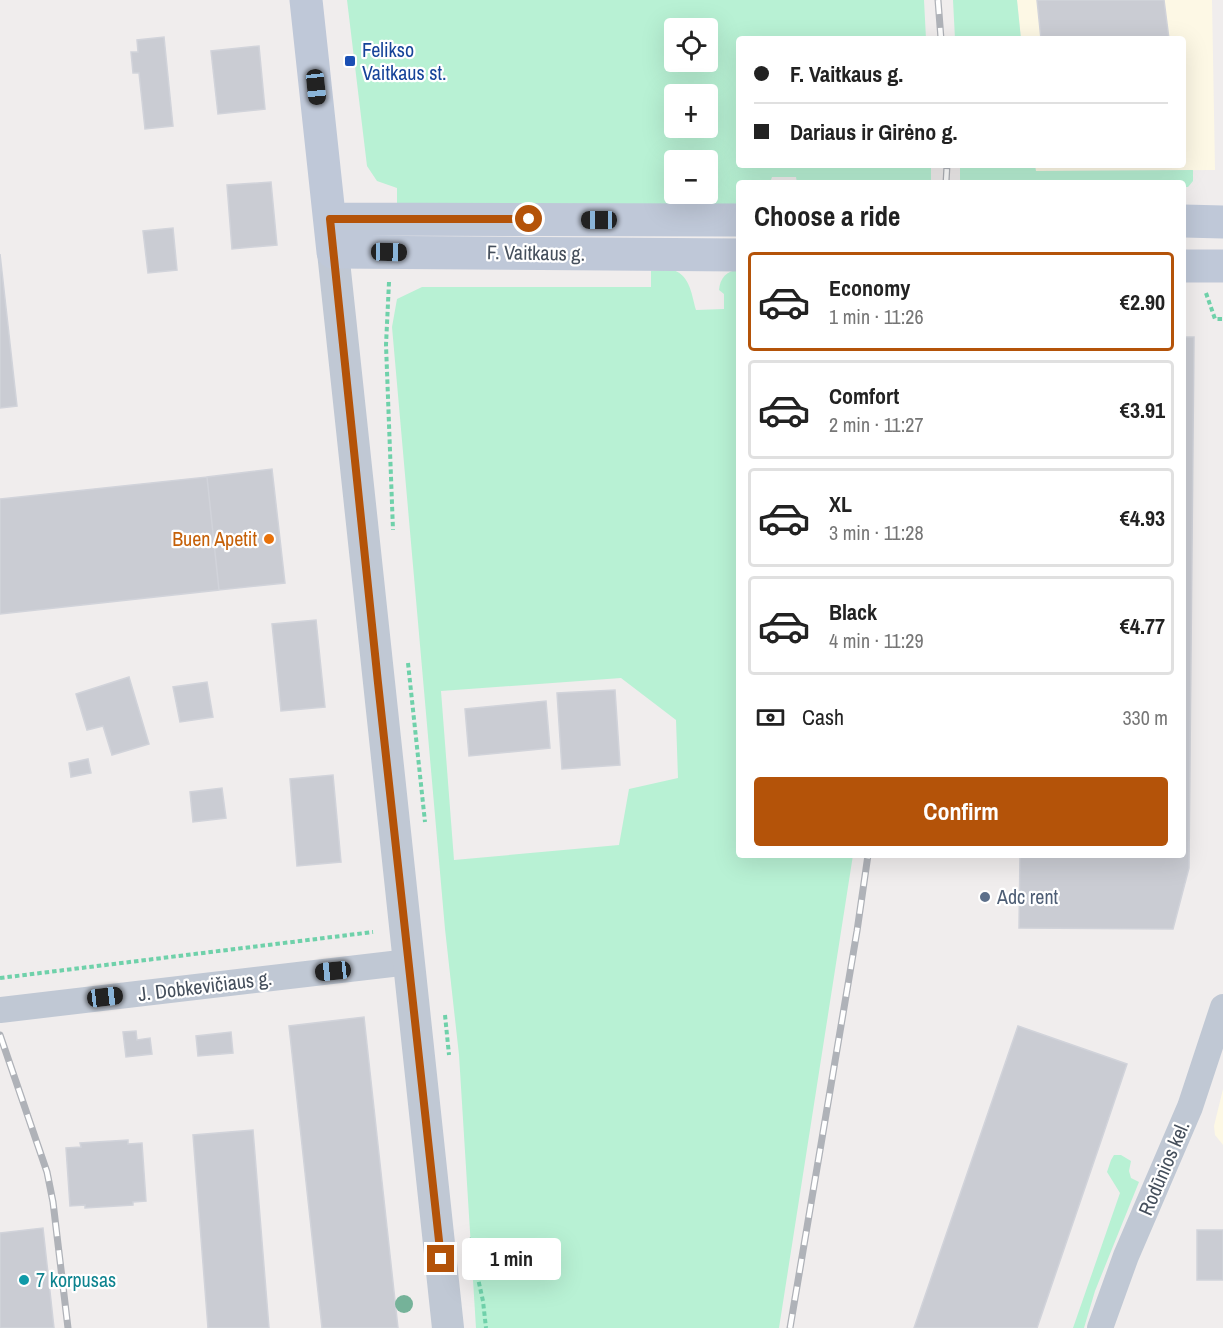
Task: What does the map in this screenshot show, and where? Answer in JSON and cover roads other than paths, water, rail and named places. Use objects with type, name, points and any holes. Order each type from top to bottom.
[{"type":"main road","points":[[306,0],[333,252]]},
{"type":"main road","name":"F. Vaitkaus g.","points":[[330,219],[736,220]]},
{"type":"main road","points":[[1186,221],[1223,222]]},
{"type":"main road","name":"F. Vaitkaus g.","points":[[333,252],[736,255]]},
{"type":"street","points":[[333,252],[448,1328]]},
{"type":"street","name":"J. Dobkevičiaus g.","points":[[0,1010],[410,962]]},
{"type":"street","name":"Rodūnios kel.","points":[[1100,1328],[1126,1256],[1190,1107],[1223,1007]]},
{"type":"railway","points":[[938,0],[941,36]]},
{"type":"railway","points":[[946,180],[947,168]]},
{"type":"railway","points":[[790,1328],[868,858]]},
{"type":"railway","points":[[0,1035],[47,1172],[53,1202],[68,1328]]},
{"type":"place","name":"Felikso Vaitkaus st.","points":[[350,61]]},
{"type":"place","name":"Buen Apetit","points":[[269,539]]},
{"type":"place","name":"Adc rent","points":[[985,897]]},
{"type":"place","name":"7 korpusas","points":[[24,1280]]}]
